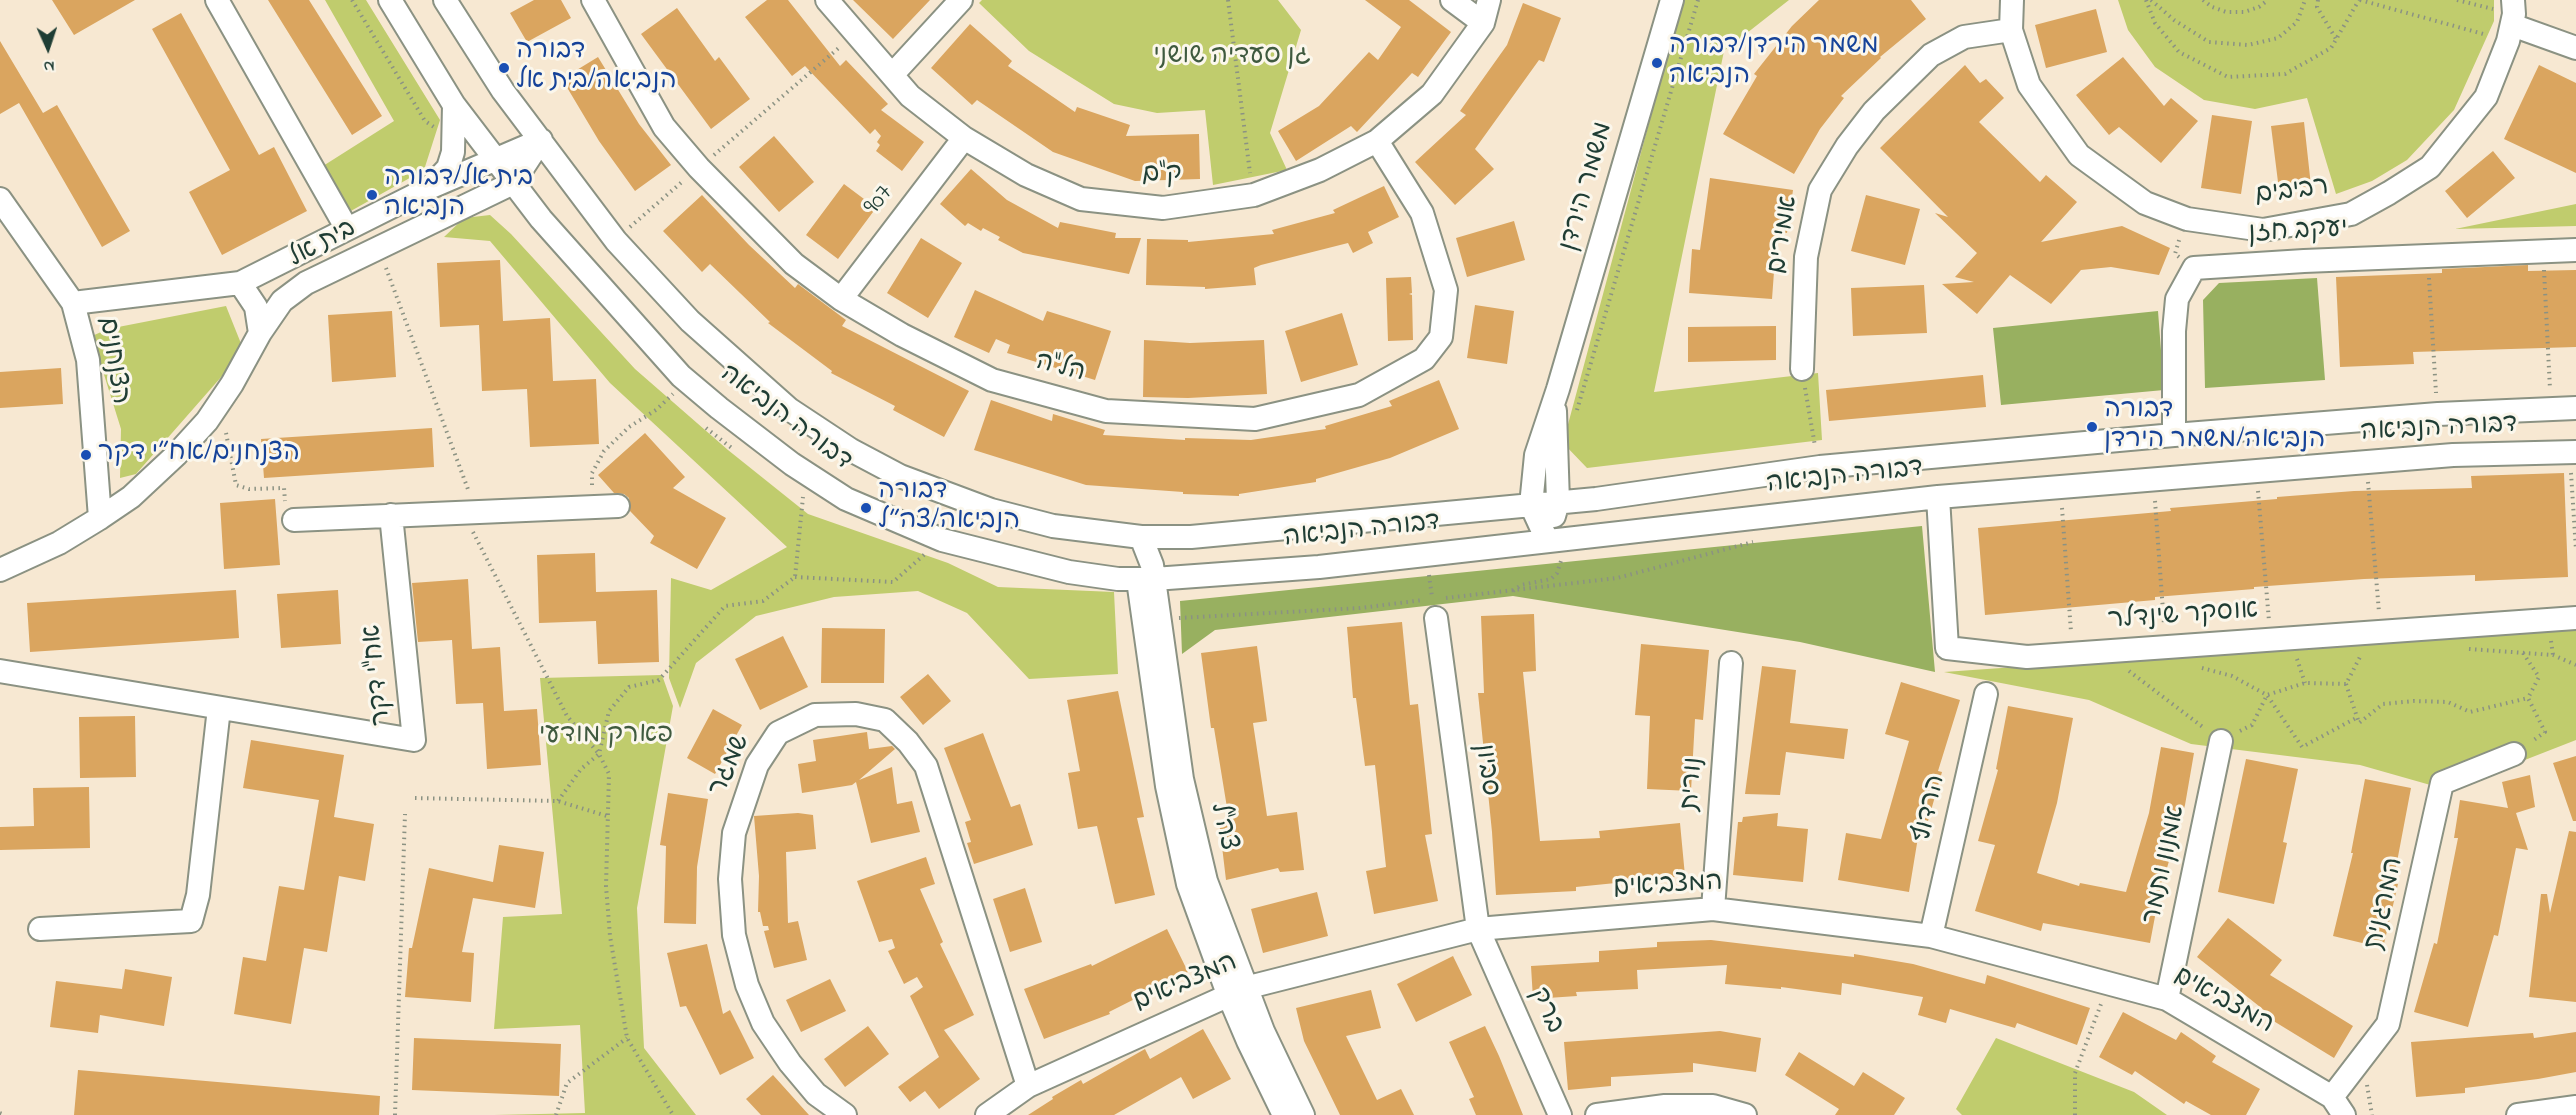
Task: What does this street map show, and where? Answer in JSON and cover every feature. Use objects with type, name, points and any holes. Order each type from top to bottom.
[{"type":"street","points":[[217,0],[347,229]]},
{"type":"street","name":"דבורה הנביאה","points":[[390,0],[454,105],[513,183],[541,219],[681,376],[792,464],[846,499],[942,540],[1069,572],[1146,580],[1319,567],[1938,496],[2454,455],[2573,460]]},
{"type":"street","name":"דבורה הנביאה","points":[[446,0],[503,91],[616,241],[690,321],[789,409],[851,450],[900,476],[992,510],[1053,526],[1141,537],[1191,537],[1558,502],[1820,467],[2438,414],[2576,408]]},
{"type":"street","name":"הל\"ה","points":[[593,0],[664,127],[699,168],[794,264],[841,299],[902,335],[992,380],[1106,411],[1255,418],[1359,395],[1424,359],[1441,337],[1446,291],[1422,213],[1377,141]]},
{"type":"street","name":"ק\"ם","points":[[827,0],[910,96],[964,138],[1026,176],[1081,199],[1164,208],[1254,195],[1320,170],[1377,141],[1432,94],[1483,23],[1489,0]]},
{"type":"street","points":[[892,75],[961,0]]},
{"type":"street","points":[[1452,0],[1483,23]]},
{"type":"street","name":"משמר הירדן","points":[[1531,505],[1536,455],[1558,389],[1672,0]]},
{"type":"street","name":"רביבים","points":[[2012,0],[2011,30],[2029,85],[2079,155],[2145,203],[2187,219],[2263,230],[2351,214],[2389,194],[2430,167],[2486,97],[2512,20]]},
{"type":"street","points":[[2512,20],[2576,48]]},
{"type":"street","name":"אמירים","points":[[1802,369],[1806,256],[1820,190],[1847,146],[1874,111],[1931,55],[1964,37],[2011,30]]},
{"type":"street","points":[[429,188],[448,168],[453,141],[454,105]]},
{"type":"street","name":"907","points":[[841,299],[964,138]]},
{"type":"street","points":[[513,183],[542,140]]},
{"type":"street","name":"בית אל","points":[[74,303],[240,283],[429,188],[542,140]]},
{"type":"street","name":"בית אל","points":[[0,570],[59,543],[100,518],[131,497],[176,455],[207,421],[282,301],[306,283],[513,183]]},
{"type":"street","name":"הצנחנים","points":[[0,199],[74,303],[88,360],[100,518]]},
{"type":"street","name":"יעקב חזן","points":[[2174,435],[2174,331],[2177,299],[2194,268],[2576,250]]},
{"type":"street","points":[[240,283],[256,307],[260,333]]},
{"type":"street","name":"משמר הירדן","points":[[1558,389],[1555,426],[1558,539]]},
{"type":"street","name":"אוסקר שינדלר","points":[[1938,496],[1947,648],[2027,657],[2576,618]]},
{"type":"street","points":[[1531,505],[1558,539]]},
{"type":"street","points":[[294,520],[618,506]]},
{"type":"street","name":"אח\"י דקר","points":[[0,671],[414,740],[391,515]]},
{"type":"street","name":"צה\"ל","points":[[1141,537],[1150,556],[1146,580],[1152,687],[1169,796],[1188,884],[1236,991],[1284,1115]]},
{"type":"street","name":"סביון","points":[[1436,618],[1478,929]]},
{"type":"street","name":"נורית","points":[[1713,909],[1731,663]]},
{"type":"street","name":"הרדוף","points":[[1931,936],[1986,694]]},
{"type":"street","points":[[40,929],[191,921],[198,895],[219,708]]},
{"type":"street","name":"שמגר","points":[[845,1115],[816,1094],[790,1063],[763,1023],[747,985],[734,935],[730,879],[734,833],[757,765],[778,733],[815,715],[856,714],[885,720],[908,742],[926,766],[1028,1086]]},
{"type":"street","name":"אמנון ותמר","points":[[2167,999],[2221,741]]},
{"type":"street","name":"המרגנית","points":[[2338,1106],[2388,1024],[2442,783],[2514,754]]},
{"type":"street","name":"המצביאים","points":[[987,1115],[1028,1086],[1236,991],[1478,929],[1713,909],[1931,936],[2167,999],[2338,1106]]},
{"type":"street","name":"ברק","points":[[1478,929],[1560,1115]]},
{"type":"street","name":"צה\"ל","points":[[1236,991],[1263,1031],[1303,1115]]},
{"type":"street","points":[[1597,1115],[1665,1106],[1713,1106],[1745,1115]]},
{"type":"street","points":[[2518,1115],[2576,1107]]},
{"type":"path","points":[[352,0],[425,121],[453,141]]},
{"type":"path","points":[[1228,0],[1254,195]]},
{"type":"path","points":[[1575,419],[1698,0]]},
{"type":"path","points":[[2146,0],[2155,23],[2179,52],[2228,77],[2285,74],[2331,48],[2360,0],[2512,20]]},
{"type":"path","points":[[2151,0],[2174,20],[2209,42],[2248,45],[2278,38],[2297,22],[2305,0]]},
{"type":"path","points":[[2203,0],[2212,7],[2226,12],[2259,7],[2268,0]]},
{"type":"path","points":[[2318,0],[2317,7],[2336,40]]},
{"type":"path","points":[[2457,0],[2512,20]]},
{"type":"path","points":[[616,241],[855,34]]},
{"type":"path","points":[[377,248],[470,512],[567,716],[599,754],[609,774],[606,886],[610,936],[627,1038],[673,1115]]},
{"type":"path","points":[[2544,252],[2551,409]]},
{"type":"path","points":[[2428,256],[2438,414]]},
{"type":"path","points":[[1802,369],[1820,467]]},
{"type":"path","points":[[592,507],[592,473],[604,451],[629,427],[656,410],[674,393],[681,376]]},
{"type":"path","points":[[220,402],[236,485],[249,489],[284,488],[286,520],[294,520]]},
{"type":"path","points":[[2573,460],[2576,550]]},
{"type":"path","points":[[2368,481],[2380,632]]},
{"type":"path","points":[[2258,490],[2270,639]]},
{"type":"path","points":[[795,577],[803,497]]},
{"type":"path","points":[[2155,498],[2165,647]]},
{"type":"path","points":[[2062,507],[2073,654]]},
{"type":"path","points":[[1513,591],[1521,585],[1551,579],[1557,573],[1558,539]]},
{"type":"path","points":[[558,801],[581,769],[599,754],[609,711],[630,687],[658,680],[725,606],[763,601],[795,577],[893,582],[942,540]]},
{"type":"path","points":[[1427,553],[1436,618]]},
{"type":"path","points":[[2461,649],[2553,655],[2576,664]]},
{"type":"path","points":[[2372,653],[2361,654],[2346,684],[2360,723],[2383,704],[2414,701],[2448,702],[2470,712],[2528,698],[2539,677],[2523,652]]},
{"type":"path","points":[[2197,666],[2232,676],[2267,695],[2302,747],[2358,717]]},
{"type":"path","points":[[2137,668],[2126,669],[2221,741],[2252,725],[2267,695],[2305,683],[2346,684]]},
{"type":"path","points":[[2514,754],[2545,732],[2528,698]]},
{"type":"path","points":[[415,798],[558,801],[607,816]]},
{"type":"path","points":[[395,1115],[405,814]]},
{"type":"path","points":[[2075,1115],[2075,1073],[2109,984]]},
{"type":"path","points":[[556,1115],[567,1083],[627,1038]]},
{"type":"path","points":[[0,1113],[5,1115]]},
{"type":"green space","points":[[325,0],[366,0],[440,120],[424,170],[349,212],[323,166],[394,121]]},
{"type":"green space","name":"גן סעדיה שושני","points":[[982,0],[1278,0],[1301,30],[1270,133],[1287,170],[1213,185],[1205,110],[1157,113],[1114,104],[1029,51],[979,3]]},
{"type":"green space","points":[[1682,0],[1789,0],[1724,51],[1654,392],[1818,373],[1822,440],[1587,468],[1563,443]]},
{"type":"green space","points":[[2118,0],[2494,0],[2494,21],[2454,110],[2407,160],[2372,181],[2336,194],[2307,98],[2255,109],[2204,100],[2155,67],[2128,30]]},
{"type":"green space","points":[[2576,204],[2576,226],[2455,229]]},
{"type":"green space","points":[[490,215],[511,234],[635,369],[728,450],[808,514],[948,563],[998,587],[1114,592],[1118,674],[1029,679],[967,613],[918,591],[834,597],[756,616],[696,663],[680,708],[669,678],[671,578],[711,590],[787,547],[610,383],[490,241],[444,237],[464,218]]},
{"type":"green space","points":[[2317,278],[2325,380],[2205,388],[2203,300],[2219,283]]},
{"type":"green space","points":[[226,306],[244,351],[136,474],[120,478],[121,429],[92,336],[108,329]]},
{"type":"green space","points":[[2158,311],[2164,390],[2001,405],[1993,328]]},
{"type":"green space","points":[[1922,526],[1935,672],[1800,642],[1513,596],[1215,630],[1182,654],[1180,601]]},
{"type":"green space","points":[[2576,628],[2576,740],[2448,790],[2360,765],[2191,744],[2089,700],[1944,672]]},
{"type":"green space","name":"פארק מודעי","points":[[662,675],[673,706],[637,908],[644,1048],[696,1115],[494,1115],[585,1113],[580,1025],[494,1029],[503,917],[562,914],[540,678]]},
{"type":"green space","points":[[1996,1038],[2134,1092],[2167,1115],[1962,1115],[1956,1109]]},
{"type":"building","points":[[52,0],[135,0],[74,35]]},
{"type":"building","points":[[268,0],[309,0],[382,116],[352,135]]},
{"type":"building","points":[[534,0],[561,0],[571,18],[527,42],[510,13]]},
{"type":"building","points":[[767,0],[788,0],[840,66],[846,60],[888,104],[881,110],[924,142],[902,171],[876,151],[880,145],[877,142],[881,136],[875,129],[870,134],[805,66],[792,76],[745,17]]},
{"type":"building","points":[[853,0],[930,0],[893,39]]},
{"type":"building","points":[[1365,0],[1409,0],[1451,32],[1418,77],[1412,73],[1357,132],[1351,126],[1296,161],[1278,131],[1319,106],[1369,52],[1378,60],[1401,27]]},
{"type":"building","points":[[1819,0],[1911,0],[1926,19],[1880,57],[1841,96],[1844,98],[1820,129],[1794,174],[1723,134],[1757,76],[1754,74],[1792,26]]},
{"type":"building","points":[[1523,3],[1561,18],[1544,62],[1539,60],[1475,149],[1494,169],[1455,205],[1415,162],[1466,115],[1460,111],[1507,45]]},
{"type":"building","points":[[677,8],[715,61],[719,57],[750,99],[711,129],[641,34]]},
{"type":"building","points":[[2096,9],[2107,52],[2046,68],[2035,25]]},
{"type":"building","points":[[181,13],[259,155],[274,147],[307,211],[222,255],[189,192],[230,170],[152,29]]},
{"type":"building","points":[[970,24],[1012,61],[1008,66],[1075,112],[1077,107],[1130,125],[1126,136],[1199,134],[1200,179],[1135,181],[1053,152],[977,100],[972,105],[931,68]]},
{"type":"building","points":[[0,41],[43,113],[57,105],[130,231],[102,247],[19,103],[0,114]]},
{"type":"building","points":[[598,57],[639,124],[671,165],[635,191],[599,141],[562,79]]},
{"type":"building","points":[[2123,57],[2164,106],[2171,98],[2198,121],[2161,163],[2119,127],[2109,135],[2076,95]]},
{"type":"building","points":[[1965,65],[1980,83],[1986,79],[2004,98],[1979,122],[2040,182],[2046,175],[2077,202],[2041,242],[2122,226],[2170,248],[2159,275],[2111,267],[2081,270],[2051,304],[2010,275],[1977,314],[1942,284],[1974,282],[1955,277],[1977,253],[1935,213],[1948,217],[1880,148]]},
{"type":"building","points":[[2539,65],[2576,83],[2576,173],[2504,139]]},
{"type":"building","points":[[2212,115],[2252,121],[2241,194],[2201,188]]},
{"type":"building","points":[[2304,122],[2311,186],[2279,190],[2271,126]]},
{"type":"building","points":[[774,136],[814,182],[779,212],[739,167]]},
{"type":"building","points":[[2493,151],[2515,178],[2467,218],[2445,191]]},
{"type":"building","points":[[971,169],[1007,200],[1058,228],[1060,222],[1116,233],[1115,238],[1141,238],[1129,274],[1023,253],[998,240],[1000,237],[983,228],[981,231],[968,223],[965,226],[940,204]]},
{"type":"building","points":[[1710,178],[1793,190],[1787,233],[1777,231],[1772,299],[1689,293],[1692,249],[1700,250]]},
{"type":"building","points":[[844,184],[876,208],[838,259],[806,235]]},
{"type":"building","points":[[1384,186],[1399,217],[1368,232],[1373,243],[1353,253],[1348,243],[1261,265],[1254,268],[1256,285],[1205,289],[1205,287],[1146,285],[1147,239],[1188,240],[1188,242],[1274,234],[1272,230],[1335,213],[1333,210]]},
{"type":"building","points":[[702,195],[749,245],[795,288],[798,284],[846,320],[842,326],[969,391],[944,437],[893,410],[895,406],[831,373],[832,371],[768,323],[770,322],[710,264],[702,272],[663,231]]},
{"type":"building","points":[[1866,195],[1920,209],[1905,265],[1851,251]]},
{"type":"building","points":[[1514,221],[1525,260],[1467,277],[1456,238]]},
{"type":"building","points":[[921,238],[962,263],[928,318],[887,293]]},
{"type":"building","points":[[500,260],[503,321],[550,318],[553,381],[596,379],[599,444],[530,447],[527,389],[482,391],[479,325],[440,327],[437,263]]},
{"type":"building","points":[[2528,265],[2528,271],[2576,270],[2576,347],[2413,352],[2414,364],[2340,367],[2336,277],[2442,273],[2442,269]]},
{"type":"building","points":[[1411,277],[1412,293],[1409,294],[1412,295],[1413,340],[1388,341],[1386,278]]},
{"type":"building","points":[[1924,285],[1927,333],[1853,336],[1851,288]]},
{"type":"building","points":[[975,290],[1043,321],[1047,311],[1111,331],[1095,380],[1007,353],[1010,345],[996,339],[989,353],[954,337]]},
{"type":"building","points":[[1475,305],[1514,311],[1507,364],[1467,358]]},
{"type":"building","points":[[392,311],[396,377],[332,382],[328,315]]},
{"type":"building","points":[[1342,313],[1358,365],[1301,382],[1285,331]]},
{"type":"building","points":[[1776,326],[1776,360],[1688,362],[1688,327]]},
{"type":"building","points":[[1144,340],[1190,343],[1264,340],[1267,394],[1188,398],[1143,397]]},
{"type":"building","points":[[61,368],[63,404],[0,408],[0,372]]},
{"type":"building","points":[[1983,375],[1986,407],[1829,421],[1826,390]]},
{"type":"building","points":[[1439,380],[1459,429],[1390,458],[1316,479],[1316,482],[1239,494],[1239,496],[1183,494],[1183,492],[1086,485],[974,450],[991,400],[1052,421],[1053,414],[1105,430],[1103,435],[1185,440],[1185,438],[1251,440],[1326,429],[1325,426],[1392,406],[1389,401]]},
{"type":"building","points":[[432,428],[434,467],[264,478],[261,439]]},
{"type":"building","points":[[645,433],[685,477],[673,488],[726,518],[697,569],[650,543],[654,536],[630,511],[629,498],[624,494],[614,493],[598,475]]},
{"type":"building","points":[[2564,473],[2568,577],[2475,581],[2475,575],[2364,579],[2254,587],[2254,589],[2155,597],[2155,600],[1985,615],[1978,528],[2171,511],[2170,508],[2277,499],[2277,497],[2354,491],[2472,488],[2471,476]]},
{"type":"building","points":[[275,499],[280,565],[224,569],[220,503]]},
{"type":"building","points":[[595,553],[596,592],[657,590],[659,662],[598,664],[596,621],[539,623],[537,555]]},
{"type":"building","points":[[468,579],[472,649],[500,647],[504,711],[537,709],[541,765],[487,769],[483,703],[456,704],[452,640],[418,642],[412,583]]},
{"type":"building","points":[[236,590],[239,638],[30,652],[27,603]]},
{"type":"building","points":[[338,590],[341,644],[281,648],[277,594]]},
{"type":"building","points":[[1534,614],[1536,671],[1523,672],[1540,841],[1600,838],[1599,831],[1680,823],[1685,876],[1576,887],[1576,891],[1496,895],[1478,693],[1484,693],[1481,616]]},
{"type":"building","points":[[1402,622],[1410,705],[1418,704],[1432,834],[1425,835],[1438,901],[1374,914],[1366,871],[1386,867],[1375,765],[1365,766],[1356,698],[1353,698],[1347,627]]},
{"type":"building","points":[[822,628],[885,629],[884,683],[821,683]]},
{"type":"building","points":[[783,636],[808,687],[760,710],[735,659]]},
{"type":"building","points":[[1641,644],[1709,650],[1703,720],[1695,719],[1691,791],[1647,789],[1650,716],[1635,715]]},
{"type":"building","points":[[1257,646],[1267,721],[1253,723],[1267,816],[1297,812],[1304,870],[1280,872],[1278,868],[1226,880],[1219,821],[1229,820],[1214,728],[1211,728],[1201,653]]},
{"type":"building","points":[[1762,666],[1796,670],[1790,723],[1848,729],[1844,759],[1786,752],[1780,795],[1745,794]]},
{"type":"building","points":[[928,674],[951,701],[923,725],[900,697]]},
{"type":"building","points":[[1901,682],[1960,700],[1938,771],[1942,772],[1928,821],[1921,819],[1909,892],[1838,880],[1846,833],[1881,839],[1909,741],[1885,734]]},
{"type":"building","points":[[1118,691],[1144,817],[1137,818],[1155,895],[1115,904],[1097,826],[1078,829],[1068,773],[1080,771],[1067,700]]},
{"type":"building","points":[[2008,706],[2073,718],[2057,803],[2037,873],[2079,886],[2080,883],[2126,892],[2149,813],[2161,747],[2194,753],[2185,805],[2165,875],[2163,874],[2150,943],[2043,923],[2041,931],[1975,911],[1995,845],[1978,841],[1998,770],[1996,769]]},
{"type":"building","points":[[713,709],[742,725],[715,774],[687,758]]},
{"type":"building","points":[[135,716],[136,777],[80,778],[79,717]]},
{"type":"building","points":[[867,732],[869,749],[892,746],[895,749],[859,780],[892,767],[897,804],[912,801],[920,832],[871,843],[856,782],[852,785],[802,793],[798,764],[816,761],[813,740]]},
{"type":"building","points":[[983,733],[1011,807],[1020,804],[1033,845],[974,864],[967,843],[971,842],[965,822],[971,820],[944,748]]},
{"type":"building","points":[[251,740],[344,755],[334,817],[374,824],[365,881],[339,876],[327,952],[304,948],[291,1024],[234,1014],[243,957],[266,961],[279,886],[304,890],[319,800],[243,788]]},
{"type":"building","points":[[2576,756],[2576,821],[2573,821],[2553,763]]},
{"type":"building","points":[[2246,759],[2298,769],[2283,842],[2287,843],[2274,904],[2218,892]]},
{"type":"building","points":[[2530,775],[2535,807],[2516,813],[2528,850],[2516,848],[2498,936],[2494,935],[2468,1027],[2414,1012],[2434,943],[2437,944],[2458,838],[2454,838],[2460,800],[2508,808],[2502,782]]},
{"type":"building","points":[[2365,779],[2411,788],[2393,883],[2398,884],[2383,948],[2333,936],[2353,853],[2351,853]]},
{"type":"building","points":[[89,787],[90,848],[0,850],[0,827],[34,826],[33,788]]},
{"type":"building","points":[[668,793],[708,799],[697,867],[696,924],[664,923],[666,846],[660,845]]},
{"type":"building","points":[[798,813],[813,815],[816,849],[786,852],[788,923],[798,921],[807,960],[774,968],[764,931],[769,930],[768,926],[763,926],[760,912],[758,912],[759,876],[754,816]]},
{"type":"building","points":[[1778,813],[1777,826],[1808,829],[1803,882],[1733,875],[1738,822],[1742,822],[1743,817]]},
{"type":"building","points":[[2569,831],[2576,832],[2576,1002],[2529,997],[2541,894],[2547,894],[2550,913]]},
{"type":"building","points":[[499,845],[544,852],[535,908],[473,898],[462,952],[474,953],[471,1002],[405,997],[409,948],[412,948],[429,868],[493,882]]},
{"type":"building","points":[[926,857],[935,884],[920,889],[943,942],[940,944],[974,1015],[944,1030],[980,1079],[939,1109],[925,1091],[910,1102],[898,1087],[939,1057],[910,996],[923,987],[917,977],[904,984],[888,951],[895,948],[892,939],[879,942],[857,881]]},
{"type":"building","points":[[1025,888],[1042,942],[1010,952],[993,899]]},
{"type":"building","points":[[1317,892],[1328,936],[1263,953],[1251,909]]},
{"type":"building","points":[[2228,918],[2282,960],[2270,975],[2353,1026],[2334,1058],[2267,1017],[2269,1014],[2197,957]]},
{"type":"building","points":[[1167,929],[1188,972],[1109,1012],[1110,1014],[1044,1039],[1024,989],[1091,964],[1092,966]]},
{"type":"building","points":[[1711,940],[1854,957],[1854,954],[1913,964],[1985,984],[1987,975],[2090,1008],[2077,1045],[2017,1023],[2015,1028],[1950,1009],[1946,1023],[1918,1015],[1923,997],[1842,983],[1841,995],[1781,987],[1781,989],[1725,984],[1727,965],[1637,970],[1638,989],[1576,992],[1577,996],[1533,999],[1531,966],[1599,962],[1599,951],[1657,947],[1657,942]]},
{"type":"building","points":[[707,944],[723,1014],[730,1010],[754,1058],[720,1075],[686,1006],[680,1007],[667,953]]},
{"type":"building","points":[[1453,956],[1472,995],[1416,1022],[1397,984]]},
{"type":"building","points":[[125,969],[172,977],[164,1026],[100,1015],[98,1033],[50,1027],[56,981],[122,989]]},
{"type":"building","points":[[830,979],[846,1011],[801,1032],[786,1000]]},
{"type":"building","points":[[1371,990],[1381,1028],[1346,1036],[1377,1100],[1401,1089],[1414,1115],[1340,1115],[1304,1041],[1296,1008]]},
{"type":"building","points":[[2123,1012],[2176,1040],[2181,1032],[2216,1056],[2212,1062],[2260,1089],[2246,1115],[2211,1115],[2186,1101],[2184,1104],[2135,1071],[2132,1075],[2099,1057]]},
{"type":"building","points":[[868,1026],[889,1054],[845,1087],[824,1059]]},
{"type":"building","points":[[1485,1026],[1523,1115],[1476,1115],[1469,1099],[1474,1097],[1449,1042]]},
{"type":"building","points":[[1203,1029],[1231,1079],[1193,1099],[1181,1077],[1114,1115],[1028,1115],[1081,1080],[1083,1084],[1145,1049],[1150,1059]]},
{"type":"building","points":[[1720,1031],[1761,1038],[1756,1072],[1693,1063],[1693,1072],[1611,1077],[1611,1086],[1568,1090],[1564,1042]]},
{"type":"building","points":[[2576,1032],[2576,1072],[2465,1088],[2465,1093],[2416,1097],[2411,1042],[2533,1033],[2534,1038]]},
{"type":"building","points":[[414,1038],[561,1044],[559,1096],[412,1090]]},
{"type":"building","points":[[1799,1052],[1854,1086],[1863,1072],[1905,1098],[1894,1115],[1835,1115],[1839,1109],[1785,1075]]},
{"type":"building","points":[[78,1070],[380,1096],[379,1115],[74,1115]]},
{"type":"building","points":[[773,1075],[809,1115],[761,1115],[746,1099]]},
{"type":"place","name":"משמר הירדן/דבורה הנביאה","points":[[1657,63]]},
{"type":"place","name":"דבורה הנביאה/בית אל","points":[[504,68]]},
{"type":"place","name":"בית אל/דבורה הנביאה","points":[[372,195]]},
{"type":"place","name":"דבורה הנביאה/משמר הירדן","points":[[2092,427]]},
{"type":"place","name":"הצנחנים/אח״י דקר","points":[[86,455]]},
{"type":"place","name":"דבורה הנביאה/צה״ל","points":[[866,508]]}]
